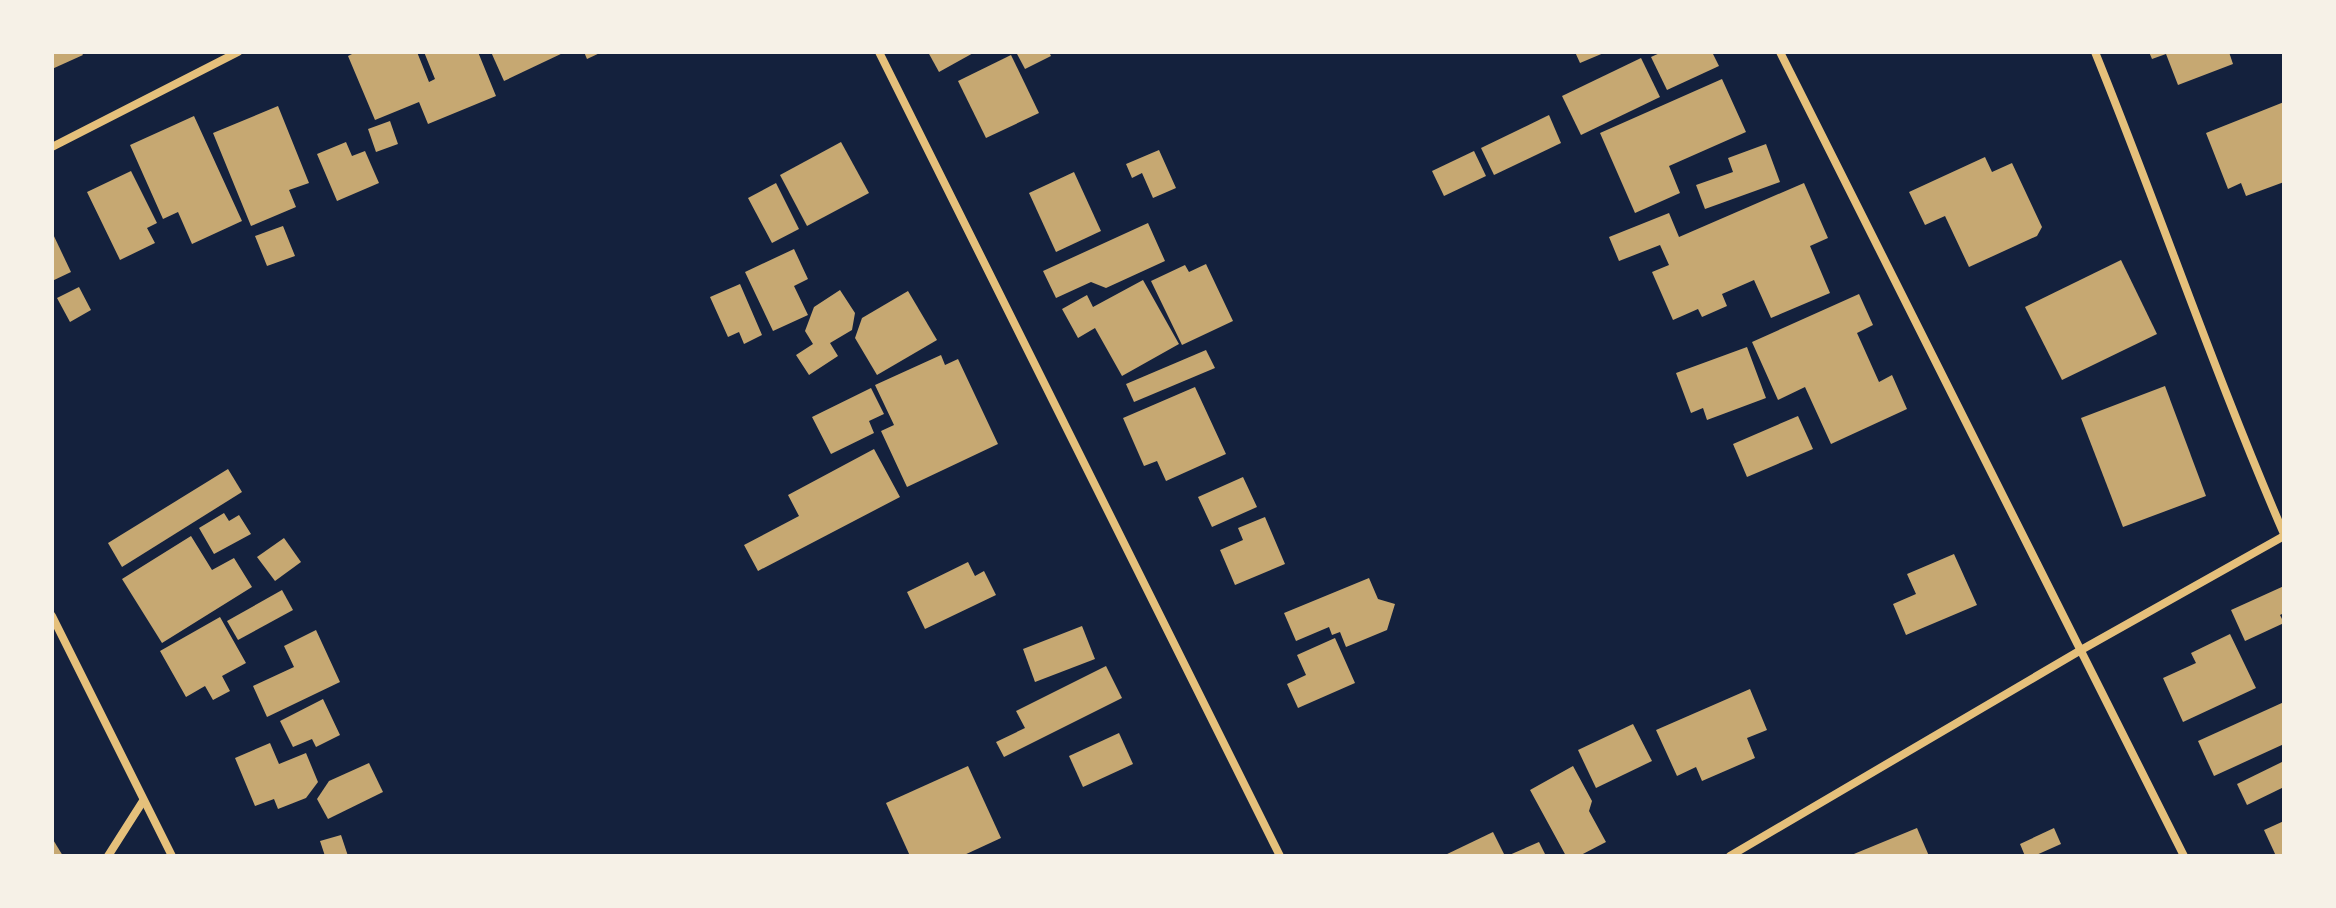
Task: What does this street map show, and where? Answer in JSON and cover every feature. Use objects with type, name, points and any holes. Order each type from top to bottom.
[{"type":"street","points":[[52,147],[238,52]]},
{"type":"street","points":[[879,52],[1280,856]]},
{"type":"street","points":[[1780,52],[2184,856]]},
{"type":"street","points":[[1730,856],[2284,535],[2239,430],[2146,178],[2095,52]]},
{"type":"street","points":[[52,616],[172,856]]},
{"type":"street","points":[[108,856],[143,801]]},
{"type":"building","points":[[52,52],[81,52],[83,55],[52,69]]},
{"type":"building","points":[[356,52],[417,52],[429,82],[435,79],[424,52],[478,52],[496,96],[428,124],[419,102],[375,120],[348,56]]},
{"type":"building","points":[[491,52],[565,52],[504,81]]},
{"type":"building","points":[[584,52],[602,52],[587,59]]},
{"type":"building","points":[[928,52],[975,52],[939,72]]},
{"type":"building","points":[[1016,52],[1049,52],[1051,56],[1025,69]]},
{"type":"building","points":[[1575,52],[1606,52],[1580,63]]},
{"type":"building","points":[[1662,52],[1712,52],[1719,66],[1667,90],[1651,57]]},
{"type":"building","points":[[2149,52],[2229,52],[2233,64],[2178,85],[2166,54],[2152,59]]},
{"type":"building","points":[[1011,55],[1039,113],[986,138],[958,81]]},
{"type":"building","points":[[1641,58],[1660,97],[1581,135],[1562,96]]},
{"type":"building","points":[[1722,79],[1746,132],[1669,166],[1680,193],[1635,213],[1600,133]]},
{"type":"building","points":[[2284,102],[2284,182],[2246,196],[2241,183],[2228,189],[2206,133]]},
{"type":"building","points":[[278,106],[309,183],[289,190],[296,207],[251,226],[213,133]]},
{"type":"building","points":[[1549,115],[1561,143],[1494,175],[1481,148]]},
{"type":"building","points":[[194,116],[242,221],[192,244],[178,212],[163,219],[130,145]]},
{"type":"building","points":[[390,121],[398,144],[376,152],[368,129]]},
{"type":"building","points":[[346,142],[352,156],[365,151],[379,183],[337,201],[317,154]]},
{"type":"building","points":[[841,142],[869,193],[807,226],[780,175]]},
{"type":"building","points":[[1766,144],[1780,182],[1705,209],[1696,185],[1733,172],[1728,158]]},
{"type":"building","points":[[1159,150],[1176,188],[1153,198],[1142,173],[1132,178],[1126,164]]},
{"type":"building","points":[[1474,151],[1486,176],[1444,196],[1432,171]]},
{"type":"building","points":[[1985,157],[1992,172],[2012,163],[2042,227],[2037,236],[1969,267],[1945,216],[1925,225],[1909,192]]},
{"type":"building","points":[[131,171],[157,223],[147,228],[155,243],[120,260],[87,192]]},
{"type":"building","points":[[1074,172],[1101,231],[1056,252],[1029,193]]},
{"type":"building","points":[[776,183],[799,229],[772,243],[748,198]]},
{"type":"building","points":[[1804,183],[1828,238],[1810,246],[1830,293],[1771,318],[1754,280],[1722,294],[1727,306],[1702,317],[1698,309],[1673,320],[1652,272],[1669,265],[1660,245],[1619,261],[1609,237],[1669,213],[1679,237]]},
{"type":"building","points":[[1148,223],[1165,261],[1106,288],[1091,282],[1056,298],[1043,271]]},
{"type":"building","points":[[283,226],[295,256],[267,266],[255,236]]},
{"type":"building","points":[[52,232],[71,272],[52,281]]},
{"type":"building","points":[[794,249],[808,279],[794,286],[808,315],[773,331],[745,272]]},
{"type":"building","points":[[2121,260],[2157,334],[2062,380],[2025,307]]},
{"type":"building","points":[[1206,264],[1233,321],[1182,345],[1151,281],[1185,265],[1189,272]]},
{"type":"building","points":[[1143,280],[1179,344],[1122,376],[1095,328],[1078,338],[1062,309],[1087,295],[1093,307]]},
{"type":"building","points":[[740,284],[762,335],[744,344],[739,332],[728,337],[710,297]]},
{"type":"building","points":[[79,287],[91,310],[70,322],[57,298]]},
{"type":"building","points":[[840,290],[855,313],[852,330],[830,343],[838,356],[809,375],[796,355],[813,344],[805,331],[814,307]]},
{"type":"building","points":[[908,291],[937,340],[877,375],[855,338],[862,318]]},
{"type":"building","points":[[1859,294],[1873,325],[1857,333],[1879,382],[1892,375],[1907,409],[1831,444],[1805,387],[1778,400],[1752,342]]},
{"type":"building","points":[[1747,347],[1766,398],[1707,420],[1703,408],[1691,413],[1676,373]]},
{"type":"building","points":[[1206,350],[1215,368],[1134,402],[1126,384]]},
{"type":"building","points":[[941,355],[945,365],[958,359],[998,444],[907,487],[881,431],[894,425],[875,385]]},
{"type":"building","points":[[2165,386],[2206,496],[2123,527],[2081,418]]},
{"type":"building","points":[[1195,387],[1226,454],[1166,481],[1157,461],[1144,466],[1123,418]]},
{"type":"building","points":[[871,388],[884,414],[869,421],[874,433],[831,454],[812,417]]},
{"type":"building","points":[[1798,416],[1813,449],[1747,477],[1733,444]]},
{"type":"building","points":[[874,449],[900,497],[758,571],[744,545],[799,516],[788,495]]},
{"type":"building","points":[[228,469],[242,492],[122,567],[108,543]]},
{"type":"building","points":[[1243,477],[1257,507],[1212,527],[1198,497]]},
{"type":"building","points":[[224,513],[229,521],[239,515],[251,534],[214,554],[199,528]]},
{"type":"building","points":[[1265,517],[1285,564],[1235,585],[1220,550],[1243,540],[1238,528]]},
{"type":"building","points":[[191,536],[212,570],[234,558],[252,587],[162,643],[122,579]]},
{"type":"building","points":[[284,538],[301,562],[275,581],[257,557]]},
{"type":"building","points":[[1954,554],[1977,605],[1906,635],[1893,604],[1916,594],[1907,574]]},
{"type":"building","points":[[968,562],[975,576],[984,571],[996,595],[925,629],[907,592]]},
{"type":"building","points":[[1369,578],[1378,599],[1395,604],[1387,630],[1346,647],[1340,632],[1332,635],[1329,627],[1296,641],[1284,613]]},
{"type":"building","points":[[2284,586],[2284,613],[2280,615],[2284,623],[2245,641],[2231,610]]},
{"type":"building","points":[[282,590],[293,610],[238,640],[227,621]]},
{"type":"building","points":[[220,617],[246,663],[222,676],[230,691],[213,700],[205,686],[186,697],[160,651]]},
{"type":"building","points":[[1082,626],[1095,659],[1035,682],[1023,649]]},
{"type":"building","points":[[316,630],[340,682],[267,717],[253,686],[294,667],[284,646]]},
{"type":"building","points":[[2230,634],[2256,688],[2183,722],[2163,678],[2196,663],[2191,653]]},
{"type":"building","points":[[1335,638],[1355,683],[1298,708],[1287,684],[1306,675],[1297,655]]},
{"type":"building","points":[[1106,666],[1122,698],[1004,757],[996,742],[1025,728],[1016,711]]},
{"type":"building","points":[[1750,689],[1767,730],[1747,738],[1755,758],[1702,781],[1696,767],[1677,776],[1656,730]]},
{"type":"building","points":[[323,699],[340,735],[316,747],[312,739],[293,747],[280,721]]},
{"type":"building","points":[[2284,702],[2284,744],[2214,776],[2198,741]]},
{"type":"building","points":[[1633,724],[1652,761],[1596,788],[1578,750]]},
{"type":"building","points":[[1119,733],[1133,764],[1083,787],[1069,756]]},
{"type":"building","points":[[270,743],[279,764],[306,753],[318,782],[306,798],[278,809],[274,799],[255,806],[235,758]]},
{"type":"building","points":[[2284,761],[2284,787],[2247,805],[2237,784]]},
{"type":"building","points":[[369,763],[383,792],[328,819],[317,799],[329,781]]},
{"type":"building","points":[[968,766],[1001,838],[962,856],[910,856],[886,803]]},
{"type":"building","points":[[1573,766],[1592,801],[1589,811],[1606,842],[1579,856],[1566,856],[1530,790]]},
{"type":"building","points":[[2284,821],[2284,856],[2276,856],[2264,830]]},
{"type":"building","points":[[1917,828],[1929,856],[1849,856]]},
{"type":"building","points":[[2054,828],[2061,844],[2034,856],[2025,856],[2020,844]]},
{"type":"building","points":[[1493,832],[1505,856],[1443,856]]},
{"type":"building","points":[[341,835],[348,856],[325,856],[320,841]]},
{"type":"building","points":[[52,838],[63,856],[52,856]]},
{"type":"building","points":[[1539,842],[1546,856],[1507,856]]}]
